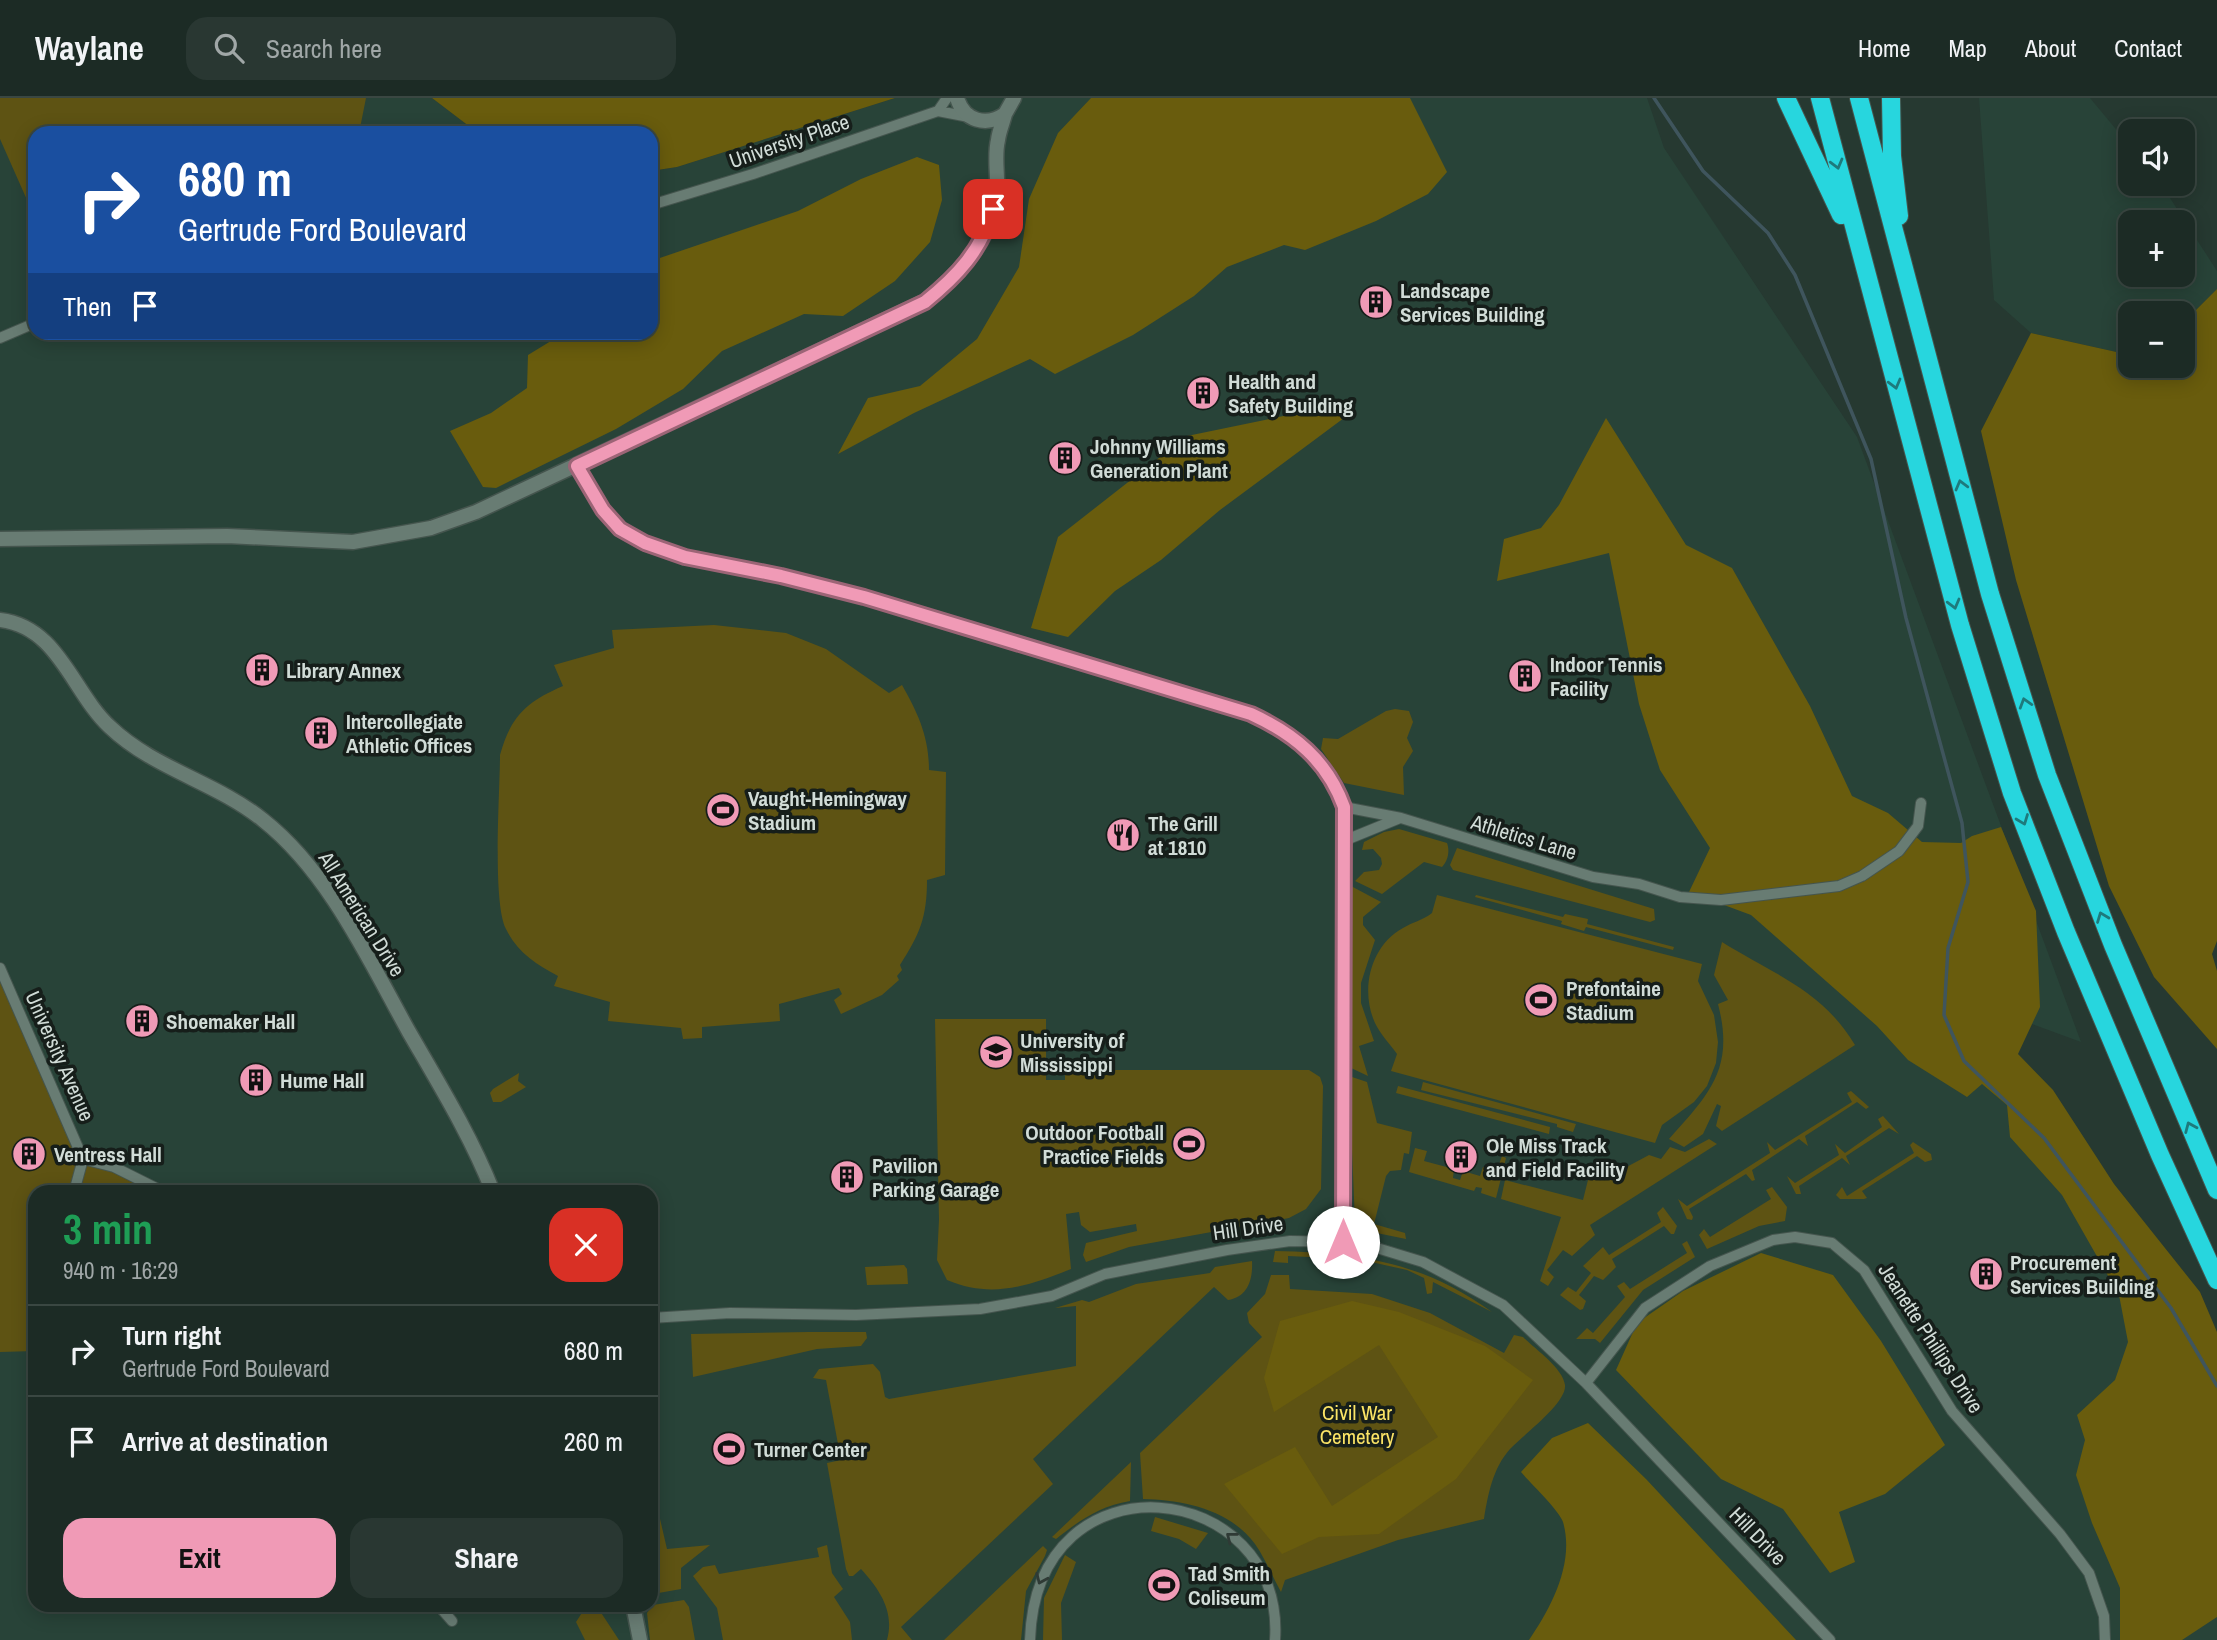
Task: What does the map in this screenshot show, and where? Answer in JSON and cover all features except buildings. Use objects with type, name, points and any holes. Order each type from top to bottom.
[{"type":"highway","points":[[1787,98],[1866,272]]},
{"type":"highway","points":[[1820,98],[1960,625],[2012,793],[2139,1106],[2217,1280]]},
{"type":"highway","points":[[1858,98],[1990,594],[2047,775],[2113,945],[2217,1190]]},
{"type":"highway","points":[[1891,98],[1892,156],[1908,285]]},
{"type":"street","points":[[938,111],[947,98]]},
{"type":"street","points":[[957,98],[997,141]]},
{"type":"street","points":[[976,119],[1012,103]]},
{"type":"street","points":[[0,539],[227,536],[353,542],[431,528],[476,512],[925,302],[970,261],[989,225],[997,192],[997,141],[1012,103]]},
{"type":"street","name":"University Place","points":[[658,203],[753,174],[938,111],[976,119]]},
{"type":"street","points":[[0,338],[28,326]]},
{"type":"street","points":[[577,466],[603,510],[620,529],[645,543],[685,557],[781,576],[864,597],[1251,714],[1282,728],[1302,743],[1322,764],[1344,807],[1343,1242]]},
{"type":"street","name":"All American Drive","points":[[0,620],[41,635],[107,725],[135,749],[218,790],[263,820],[316,872],[468,1136],[490,1185]]},
{"type":"street","name":"Athletics Lane","points":[[1344,807],[1401,818],[1576,873],[1639,884],[1680,897],[1721,900],[1839,886],[1862,876],[1899,850],[1918,826],[1921,803]]},
{"type":"street","points":[[1346,840],[1401,818]]},
{"type":"street","name":"University Avenue","points":[[0,968],[83,1159]]},
{"type":"street","points":[[76,1185],[83,1159],[114,1167],[150,1185]]},
{"type":"street","name":"Jeanette Phillips Drive","points":[[1586,1383],[1645,1308],[1682,1283],[1720,1262],[1773,1240],[1795,1237],[1832,1242],[1864,1270],[1952,1411],[2060,1534],[2089,1573],[2104,1616],[2105,1640]]},
{"type":"street","name":"Hill Drive","points":[[658,1318],[730,1314],[856,1315],[980,1309],[1052,1296],[1105,1274],[1162,1260],[1290,1241],[1343,1242],[1423,1262],[1479,1289],[1503,1305],[1586,1383],[1830,1640]]},
{"type":"street","points":[[1030,1640],[1031,1609],[1040,1577],[1058,1550],[1080,1529],[1107,1515],[1136,1507],[1161,1507],[1210,1520],[1238,1541],[1261,1570],[1273,1603],[1275,1640]]},
{"type":"street","points":[[444,1612],[452,1621]]},
{"type":"street","points":[[634,1612],[640,1640]]},
{"type":"shaded area","name":"University of Mississippi","points":[[0,98],[432,98],[469,126],[28,126],[28,340],[658,340],[658,170],[677,167],[895,98],[1647,98],[1664,148],[1857,437],[2081,1042],[1955,996],[2217,1396],[2217,1640],[0,1640]]},
{"type":"shaded area","points":[[432,98],[895,98],[677,167],[658,170],[658,126],[469,126]]},
{"type":"shaded area","points":[[1091,98],[1410,98],[1447,172],[1428,194],[1376,221],[1305,250],[1284,245],[1227,267],[1194,296],[1133,335],[1055,374],[1030,359],[914,413],[838,454],[868,398],[920,386],[977,339],[1019,267],[1029,199],[1058,133]]},
{"type":"shaded area","points":[[1979,98],[2090,98],[2118,132],[2118,196],[2169,196],[2178,210],[2118,210],[2118,287],[2195,287],[2195,237],[2217,271],[2217,289],[2195,311],[2195,301],[2118,301],[2118,352],[2031,333],[1994,300]]},
{"type":"shaded area","points":[[917,157],[939,165],[942,200],[930,242],[895,281],[843,316],[804,314],[722,351],[683,389],[616,429],[496,488],[483,487],[450,431],[491,413],[527,388],[528,355],[553,340],[658,340],[658,259],[798,211],[861,179]]},
{"type":"shaded area","points":[[2217,289],[2217,941],[2212,954],[2217,971],[2217,1049],[2154,977],[2109,886],[2016,580],[1981,431],[2031,333],[2118,352],[2118,378],[2195,378],[2195,311]]},
{"type":"shaded area","points":[[1342,404],[1348,415],[1220,510],[1161,560],[1115,591],[1068,637],[1031,628],[1058,537],[1187,436]]},
{"type":"shaded area","points":[[1606,418],[1686,545],[1732,568],[1810,706],[1852,796],[1888,813],[1922,842],[1961,843],[1972,836],[2001,827],[2036,911],[2040,1007],[2018,1054],[2053,1090],[2114,1184],[2200,1292],[2217,1332],[2217,1617],[2182,1640],[2120,1640],[2120,1588],[2092,1523],[2076,1475],[2085,1440],[2077,1415],[2115,1380],[2128,1342],[2119,1295],[2062,1195],[2010,1137],[2007,1105],[1982,1084],[1967,1097],[1908,1060],[1877,1026],[1751,915],[1689,892],[1710,848],[1660,770],[1639,704],[1609,553],[1497,581],[1504,539],[1541,528],[1559,505]]},
{"type":"shaded area","points":[[1761,1253],[1833,1275],[1881,1341],[1945,1445],[1885,1494],[1839,1512],[1855,1562],[1830,1573],[1783,1509],[1721,1479],[1616,1370],[1637,1323],[1683,1291]]},
{"type":"shaded area","points":[[1352,1301],[1399,1312],[1485,1346],[1533,1380],[1456,1479],[1379,1534],[1319,1537],[1282,1554],[1224,1484],[1295,1447],[1332,1506],[1438,1437],[1379,1345],[1274,1412],[1264,1378],[1280,1321]]},
{"type":"shaded area","points":[[1588,1423],[1646,1479],[1796,1640],[1529,1640],[1559,1584],[1566,1553],[1566,1538],[1560,1517],[1521,1472],[1552,1438]]},
{"type":"green space","points":[[0,98],[366,98],[360,126],[28,126],[28,202],[0,139]]},
{"type":"green space","name":"Vaught-Hemingway Stadium","points":[[714,625],[786,633],[826,649],[889,693],[902,685],[922,726],[929,770],[946,772],[945,875],[927,880],[924,915],[913,944],[900,965],[902,970],[897,976],[899,980],[882,995],[841,1014],[834,1000],[842,994],[839,988],[779,1004],[780,1021],[702,1027],[702,1038],[683,1039],[681,1028],[608,1021],[610,1002],[554,986],[558,976],[528,957],[510,937],[502,915],[499,895],[500,755],[509,730],[522,712],[539,698],[563,686],[554,665],[614,648],[612,630]]},
{"type":"green space","points":[[1386,711],[1409,711],[1413,722],[1407,738],[1413,751],[1403,767],[1404,795],[1344,783],[1321,749],[1323,738],[1338,739]]},
{"type":"green space","points":[[1399,829],[1447,843],[1448,853],[1444,865],[1442,867],[1424,862],[1382,894],[1355,881],[1364,872],[1379,870],[1382,864],[1381,858],[1373,849],[1362,850],[1364,842],[1384,832]]},
{"type":"green space","points":[[1457,848],[1654,909],[1655,920],[1650,922],[1453,870],[1450,865]]},
{"type":"green space","points":[[1351,886],[1381,902],[1363,917],[1363,925],[1375,940],[1361,983],[1361,1003],[1374,1041],[1359,1046],[1368,1076],[1349,1067]]},
{"type":"green space","points":[[1437,895],[1702,964],[1698,981],[1714,1015],[1718,1042],[1716,1063],[1707,1086],[1694,1102],[1662,1125],[1655,1143],[1391,1071],[1397,1054],[1377,1027],[1371,1010],[1368,997],[1371,970],[1376,957],[1392,936],[1432,913]]},
{"type":"green space","points":[[1476,895],[1563,917],[1565,914],[1588,919],[1587,924],[1674,947],[1673,950],[1586,927],[1584,931],[1561,924],[1562,921],[1475,897]]},
{"type":"green space","points":[[1722,942],[1812,997],[1828,1010],[1855,1045],[1722,1131],[1716,1126],[1721,1106],[1717,1104],[1703,1134],[1684,1147],[1669,1139],[1707,1094],[1721,1063],[1723,1046],[1718,1004],[1728,1000],[1714,975]]},
{"type":"green space","points":[[0,968],[83,1159],[146,1185],[28,1185],[28,1351],[0,1352]]},
{"type":"green space","points":[[935,1019],[1046,1019],[1046,1080],[1065,1080],[1065,1070],[1309,1070],[1320,1077],[1323,1086],[1321,1189],[1306,1209],[1289,1218],[1129,1247],[1086,1262],[1083,1255],[1086,1243],[1137,1231],[1136,1224],[1090,1232],[1081,1225],[1079,1212],[1066,1214],[1071,1269],[1040,1281],[1010,1288],[979,1289],[947,1280],[937,1260],[939,1220]]},
{"type":"green space","points":[[519,1073],[518,1081],[526,1087],[501,1102],[493,1102],[490,1093],[493,1089]]},
{"type":"green space","points":[[1349,1076],[1367,1082],[1377,1123],[1412,1132],[1409,1154],[1404,1153],[1401,1170],[1390,1171],[1386,1176],[1374,1224],[1405,1233],[1406,1239],[1362,1230],[1355,1223]]},
{"type":"green space","points":[[1423,1082],[1576,1124],[1573,1132],[1557,1127],[1557,1124],[1421,1090]]},
{"type":"green space","points":[[1398,1086],[1550,1127],[1549,1134],[1396,1093]]},
{"type":"green space","points":[[1851,1091],[1869,1107],[1866,1109],[1857,1102],[1805,1136],[1808,1146],[1799,1139],[1752,1170],[1755,1180],[1752,1181],[1746,1174],[1689,1209],[1693,1217],[1692,1220],[1687,1219],[1678,1199],[1687,1206],[1770,1153],[1767,1142],[1775,1150],[1852,1102],[1847,1093]]},
{"type":"green space","points":[[1883,1116],[1899,1134],[1889,1128],[1846,1156],[1850,1165],[1842,1158],[1799,1186],[1801,1194],[1796,1194],[1787,1176],[1795,1183],[1839,1155],[1835,1144],[1845,1153],[1882,1127],[1878,1119]]},
{"type":"green space","points":[[1709,1139],[1717,1144],[1590,1225],[1595,1235],[1572,1256],[1563,1250],[1547,1270],[1554,1277],[1548,1286],[1540,1281],[1561,1217],[1501,1199],[1505,1180],[1583,1200],[1589,1176],[1606,1178],[1649,1155],[1661,1159],[1670,1147],[1685,1152]]},
{"type":"green space","points":[[1913,1142],[1931,1154],[1932,1160],[1925,1162],[1917,1156],[1862,1191],[1867,1198],[1840,1199],[1836,1195],[1842,1187],[1847,1196],[1914,1153],[1910,1145]]},
{"type":"green space","points":[[1415,1148],[1427,1151],[1424,1161],[1454,1169],[1453,1178],[1460,1180],[1463,1171],[1480,1176],[1483,1167],[1497,1170],[1502,1156],[1506,1158],[1496,1198],[1481,1193],[1482,1188],[1476,1187],[1474,1191],[1409,1172]]},
{"type":"green space","points":[[1772,1187],[1787,1207],[1785,1221],[1759,1226],[1707,1249],[1699,1235],[1704,1229],[1710,1237],[1771,1199],[1766,1190]]},
{"type":"green space","points":[[1663,1207],[1677,1226],[1674,1234],[1664,1226],[1612,1259],[1616,1267],[1603,1280],[1594,1276],[1579,1295],[1586,1301],[1583,1309],[1580,1310],[1560,1295],[1568,1287],[1576,1292],[1591,1273],[1583,1266],[1603,1247],[1609,1255],[1661,1222],[1657,1213]]},
{"type":"green space","points":[[1687,1241],[1695,1257],[1643,1290],[1600,1343],[1595,1339],[1576,1339],[1587,1328],[1593,1333],[1625,1297],[1617,1286],[1624,1282],[1630,1289],[1687,1253],[1682,1244]]},
{"type":"green space","points":[[1275,1251],[1334,1254],[1388,1263],[1440,1281],[1492,1312],[1433,1282],[1432,1293],[1427,1294],[1424,1278],[1407,1270],[1362,1260],[1365,1269],[1357,1273],[1351,1259],[1288,1256],[1288,1263],[1273,1262]]},
{"type":"green space","points":[[1252,1261],[1250,1280],[1245,1291],[1228,1300],[1214,1287],[1033,1459],[1053,1484],[901,1627],[912,1640],[887,1640],[889,1619],[884,1601],[861,1569],[849,1576],[846,1569],[827,1463],[841,1460],[826,1380],[813,1378],[819,1369],[873,1364],[880,1372],[885,1397],[889,1399],[1076,1366],[1076,1306],[1055,1308],[1082,1300],[1089,1302],[1136,1284],[1210,1273],[1215,1267]]},
{"type":"green space","points":[[904,1265],[907,1269],[908,1284],[867,1285],[865,1267]]},
{"type":"green space","name":"Civil War Cemetery","points":[[1271,1275],[1289,1275],[1290,1289],[1372,1294],[1430,1313],[1504,1353],[1514,1335],[1523,1337],[1554,1366],[1563,1379],[1564,1392],[1552,1409],[1504,1456],[1492,1482],[1484,1519],[1398,1540],[1285,1580],[1281,1592],[1255,1544],[1232,1522],[1189,1504],[1143,1499],[1140,1453],[1262,1337],[1249,1323],[1247,1313],[1265,1294]]},
{"type":"green space","points":[[866,1332],[867,1338],[861,1346],[817,1349],[693,1377],[691,1334]]},
{"type":"green space","points":[[1131,1462],[1130,1501],[1100,1510],[1056,1539],[1052,1537]]},
{"type":"green space","points":[[658,1510],[667,1549],[710,1545],[681,1568],[681,1589],[658,1593]]},
{"type":"green space","points":[[1155,1517],[1208,1533],[1196,1549],[1179,1539],[1151,1531]]},
{"type":"green space","points":[[827,1545],[832,1573],[843,1589],[834,1597],[850,1622],[852,1640],[723,1640],[717,1608],[693,1576],[703,1567],[715,1565],[719,1574],[819,1557],[817,1548]]},
{"type":"green space","points":[[1043,1546],[1047,1550],[1045,1556],[1026,1591],[1021,1640],[944,1640]]},
{"type":"green space","points":[[1065,1555],[1076,1562],[1061,1603],[1062,1640],[1043,1640],[1044,1598]]},
{"type":"green space","points":[[684,1600],[689,1607],[695,1640],[650,1640],[647,1613],[658,1612],[658,1604]]},
{"type":"green space","points":[[582,1612],[601,1612],[619,1640],[585,1640],[576,1622]]},
{"type":"waterway","points":[[1654,98],[1703,171],[1768,233],[1795,275],[1871,459],[1906,618],[1962,823],[1968,882],[1948,948],[1944,1015],[1964,1061],[2044,1138],[2171,1308],[2217,1386]]},
{"type":"place","name":"Landscape Services Building","points":[[1376,302]]},
{"type":"place","name":"Health and Safety Building","points":[[1203,393]]},
{"type":"place","name":"Johnny Williams Generation Plant","points":[[1065,458]]},
{"type":"place","name":"Library Annex","points":[[262,670]]},
{"type":"place","name":"Indoor Tennis Facility","points":[[1525,676]]},
{"type":"place","name":"Intercollegiate Athletic Offices","points":[[321,733]]},
{"type":"place","name":"Vaught-Hemingway Stadium","points":[[723,810]]},
{"type":"place","name":"The Grill at 1810","points":[[1123,835]]},
{"type":"place","name":"Prefontaine Stadium","points":[[1541,1000]]},
{"type":"place","name":"Shoemaker Hall","points":[[142,1021]]},
{"type":"place","name":"University of Mississippi","points":[[996,1052]]},
{"type":"place","name":"Hume Hall","points":[[256,1080]]},
{"type":"place","name":"Outdoor Football Practice Fields","points":[[1189,1144]]},
{"type":"place","name":"Ventress Hall","points":[[29,1154]]},
{"type":"place","name":"Ole Miss Track and Field Facility","points":[[1461,1157]]},
{"type":"place","name":"Pavilion Parking Garage","points":[[847,1177]]},
{"type":"place","name":"Procurement Services Building","points":[[1986,1274]]},
{"type":"place","name":"Turner Center","points":[[729,1449]]},
{"type":"place","name":"Tad Smith Coliseum","points":[[1164,1585]]},
{"type":"route","points":[[993,209],[989,225],[970,261],[925,302],[577,466],[603,510],[620,529],[645,543],[685,557],[781,576],[864,597],[1251,714],[1282,728],[1302,743],[1322,764],[1344,807],[1343,1242]]}]
